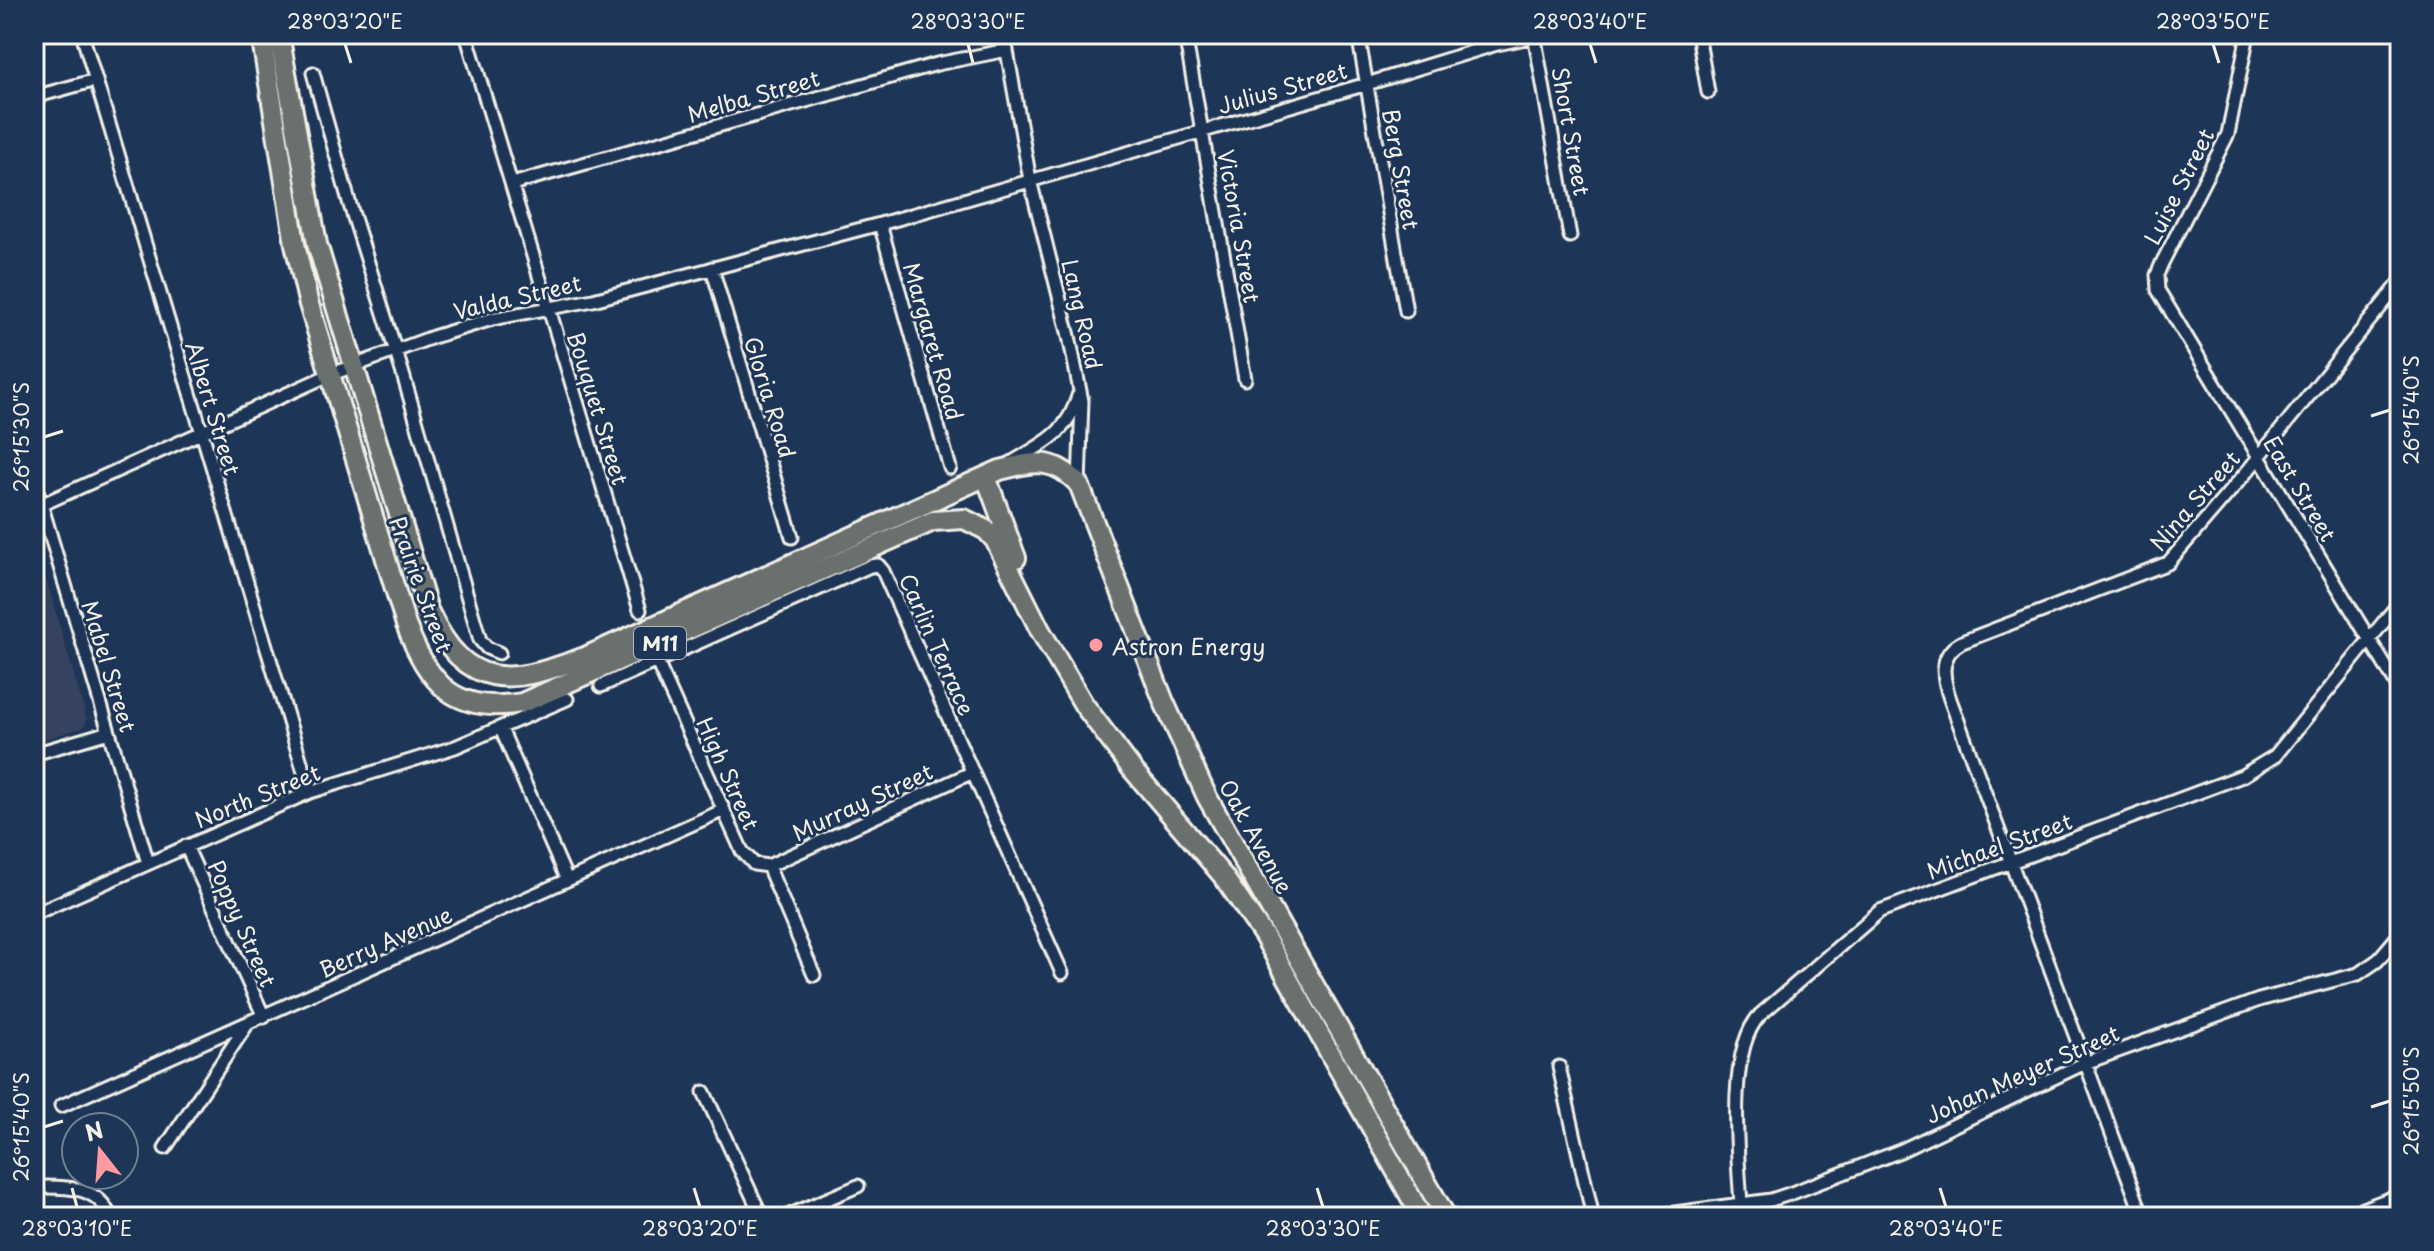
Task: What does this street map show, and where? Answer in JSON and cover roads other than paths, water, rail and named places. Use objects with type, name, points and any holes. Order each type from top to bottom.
[{"type":"main road","name":"Prairie Street","points":[[261,34],[295,244],[329,375],[406,625],[419,657],[443,688],[475,705],[499,707],[522,703],[933,521],[964,519],[986,530],[1006,558],[1022,592]]},
{"type":"main road","name":"Prairie Street","points":[[279,34],[317,244],[433,620],[446,644],[459,658],[486,674],[518,678],[544,673],[993,473],[1023,464],[1041,462],[1057,465]]},
{"type":"main road","name":"Oak Avenue","points":[[1057,465],[1079,484],[1164,702],[1207,797],[1446,1217]]},
{"type":"main road","points":[[993,473],[1018,564],[1022,592]]},
{"type":"main road","name":"Oak Avenue","points":[[1022,592],[1040,630],[1084,705],[1132,769],[1223,876],[1264,936],[1422,1217]]},
{"type":"street","name":"Albert Street","points":[[82,34],[310,792]]},
{"type":"street","name":"Bouquet Street","points":[[466,34],[640,610]]},
{"type":"street","name":"Lang Road","points":[[993,473],[1044,442],[1069,421],[1080,390],[1030,180],[1004,34]]},
{"type":"street","name":"Victoria Street","points":[[1185,34],[1245,379]]},
{"type":"street","name":"Berg Street","points":[[1358,34],[1406,311]]},
{"type":"street","points":[[1698,34],[1708,92]]},
{"type":"street","name":"Luise Street","points":[[2166,307],[2158,290],[2158,272],[2228,134],[2248,34]]},
{"type":"street","name":"Julius Street","points":[[1030,180],[1497,44],[1538,35]]},
{"type":"street","name":"Short Street","points":[[1538,35],[1570,236]]},
{"type":"street","name":"Melba Street","points":[[512,184],[923,68],[1007,50]]},
{"type":"street","points":[[313,73],[480,640],[487,648],[499,653]]},
{"type":"street","points":[[34,97],[96,80]]},
{"type":"street","name":"Valda Street","points":[[38,507],[329,375],[394,350],[492,319],[593,300],[880,224],[1030,180]]},
{"type":"street","name":"Margaret Road","points":[[880,224],[950,468]]},
{"type":"street","name":"Gloria Road","points":[[712,268],[792,537]]},
{"type":"street","name":"Nina Street","points":[[2010,862],[1946,686],[1944,668],[1950,651],[1962,642],[2162,567],[2179,553],[2400,283]]},
{"type":"street","name":"East Street","points":[[2166,307],[2400,690]]},
{"type":"street","points":[[1079,484],[1080,390]]},
{"type":"street","name":"Mabel Street","points":[[34,480],[38,507],[148,863]]},
{"type":"street","name":"Carlin Terrace","points":[[601,686],[878,565],[1062,973]]},
{"type":"street","name":"Michael Street","points":[[1741,1204],[1737,1131],[1740,1068],[1745,1036],[1754,1021],[1876,914],[2260,767],[2275,756],[2400,602]]},
{"type":"street","name":"High Street","points":[[657,662],[746,857],[754,864],[768,866],[814,975]]},
{"type":"street","points":[[567,699],[501,729],[567,880]]},
{"type":"street","name":"North Street","points":[[34,914],[310,792],[455,747],[501,729]]},
{"type":"street","points":[[34,754],[109,732]]},
{"type":"street","name":"Murray Street","points":[[768,866],[973,772]]},
{"type":"street","name":"Berry Avenue","points":[[61,1106],[247,1026],[724,810]]},
{"type":"street","name":"Poppy Street","points":[[186,846],[264,1017]]},
{"type":"street","points":[[2010,862],[2143,1217]]},
{"type":"street","name":"Johan Meyer Street","points":[[1645,1217],[1782,1197],[1872,1162],[2085,1063],[2259,1000],[2358,974],[2377,961],[2400,934]]},
{"type":"street","points":[[165,1148],[247,1026]]},
{"type":"street","points":[[1559,1067],[1593,1217]]},
{"type":"street","points":[[704,1092],[762,1217]]},
{"type":"street","points":[[785,1217],[858,1186]]},
{"type":"street","points":[[34,1187],[89,1192],[102,1202],[110,1217]]},
{"type":"street","points":[[2341,1217],[2400,1195]]},
{"type":"place","name":"Astron Energy","points":[[1096,645]]}]
